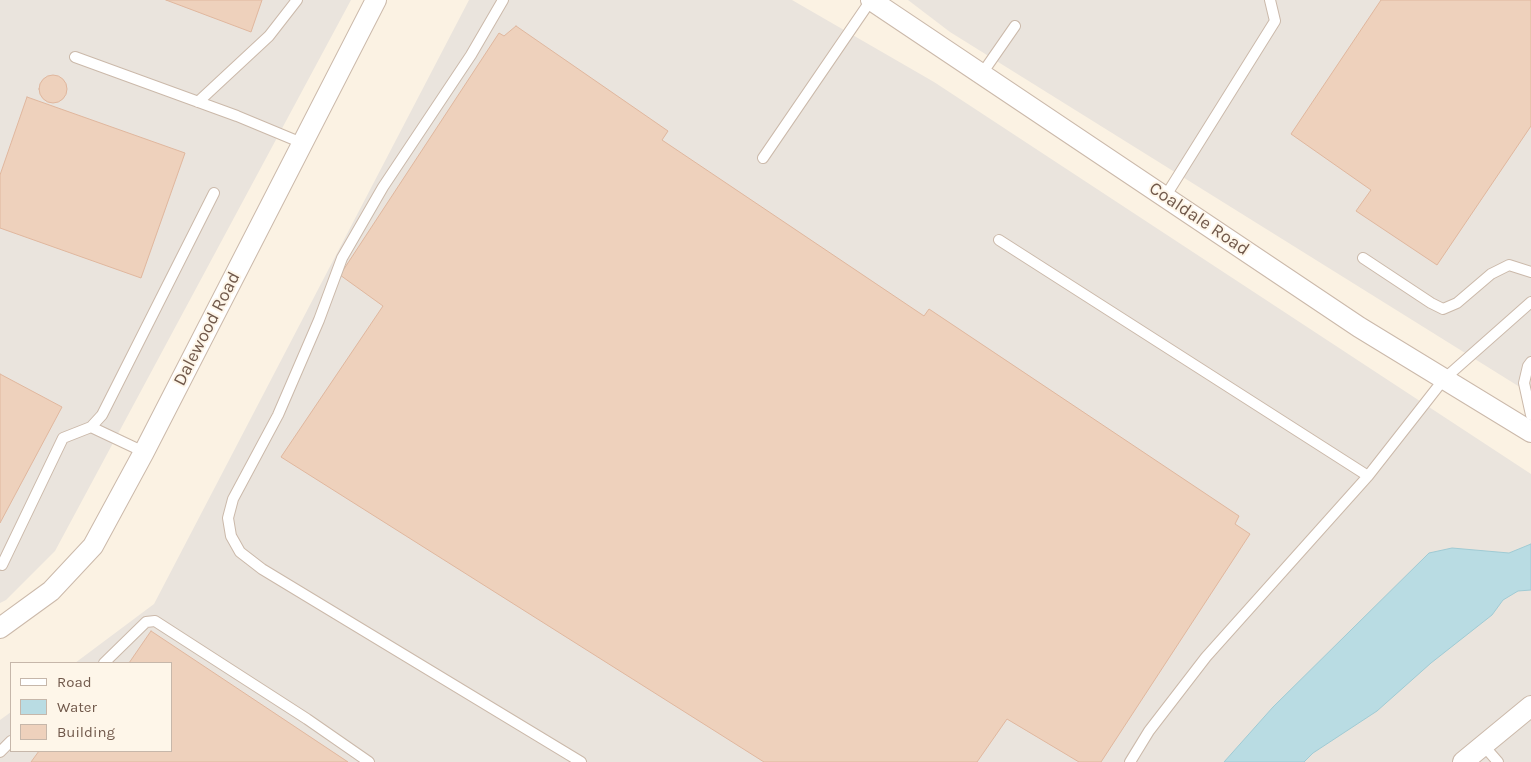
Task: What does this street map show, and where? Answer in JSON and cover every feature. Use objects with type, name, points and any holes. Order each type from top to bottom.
[{"type":"street","name":"Dalewood Road","points":[[0,628],[51,591],[93,546],[144,452],[376,0]]},
{"type":"street","name":"Coaldale Road","points":[[871,0],[1360,327],[1531,432]]},
{"type":"street","points":[[1463,762],[1531,706]]},
{"type":"lane","points":[[198,102],[269,36],[297,0]]},
{"type":"lane","points":[[503,0],[471,55],[383,187],[342,258],[278,415],[233,499],[228,518],[231,536],[240,552],[262,569],[581,762]]},
{"type":"lane","points":[[763,158],[871,0]]},
{"type":"lane","points":[[1165,197],[1275,21],[1270,0]]},
{"type":"lane","points":[[981,75],[1015,26]]},
{"type":"lane","points":[[76,57],[198,102],[302,144]]},
{"type":"lane","points":[[2,565],[63,438],[91,427],[102,415],[214,193]]},
{"type":"lane","points":[[1000,240],[1368,476]]},
{"type":"lane","points":[[1363,258],[1443,309],[1457,303],[1491,274],[1508,265],[1531,272]]},
{"type":"lane","points":[[1130,762],[1149,731],[1206,658],[1368,476],[1444,378],[1531,302]]},
{"type":"lane","points":[[1531,362],[1528,366],[1524,384],[1531,415]]},
{"type":"lane","points":[[91,427],[144,452]]},
{"type":"lane","points":[[105,662],[146,622],[155,620],[307,719],[369,762]]},
{"type":"lane","points":[[0,752],[10,742]]},
{"type":"lane","points":[[1484,746],[1498,762]]},
{"type":"shaded area","points":[[0,0],[351,0],[55,551],[6,600],[0,603]]},
{"type":"shaded area","points":[[469,0],[792,0],[934,82],[1531,474],[1531,762],[0,762],[0,720],[10,713],[10,752],[172,752],[172,662],[76,662],[154,604]]},
{"type":"shaded area","points":[[908,0],[1531,0],[1531,394],[950,32]]},
{"type":"water","points":[[1531,544],[1531,590],[1518,591],[1503,600],[1492,615],[1431,663],[1377,711],[1313,753],[1304,762],[1224,762],[1273,707],[1429,553],[1452,548],[1509,553]]},
{"type":"building","points":[[166,0],[262,0],[251,32]]},
{"type":"building","points":[[1381,0],[1531,0],[1531,126],[1437,265],[1356,211],[1371,190],[1291,134]]},
{"type":"building","points":[[516,26],[668,131],[662,140],[924,316],[929,309],[1239,516],[1235,524],[1250,534],[1101,762],[1079,762],[1007,719],[977,762],[764,762],[281,457],[383,306],[340,275],[499,33],[504,36]]},
{"type":"building","points":[[53,75],[63,79],[67,89],[63,99],[53,103],[43,99],[39,89],[43,79]]},
{"type":"building","points":[[27,97],[185,153],[141,278],[0,228],[0,175]]},
{"type":"building","points":[[0,374],[62,407],[0,523]]},
{"type":"building","points":[[151,631],[348,762],[31,762],[38,752],[172,752],[172,662],[130,662]]}]
